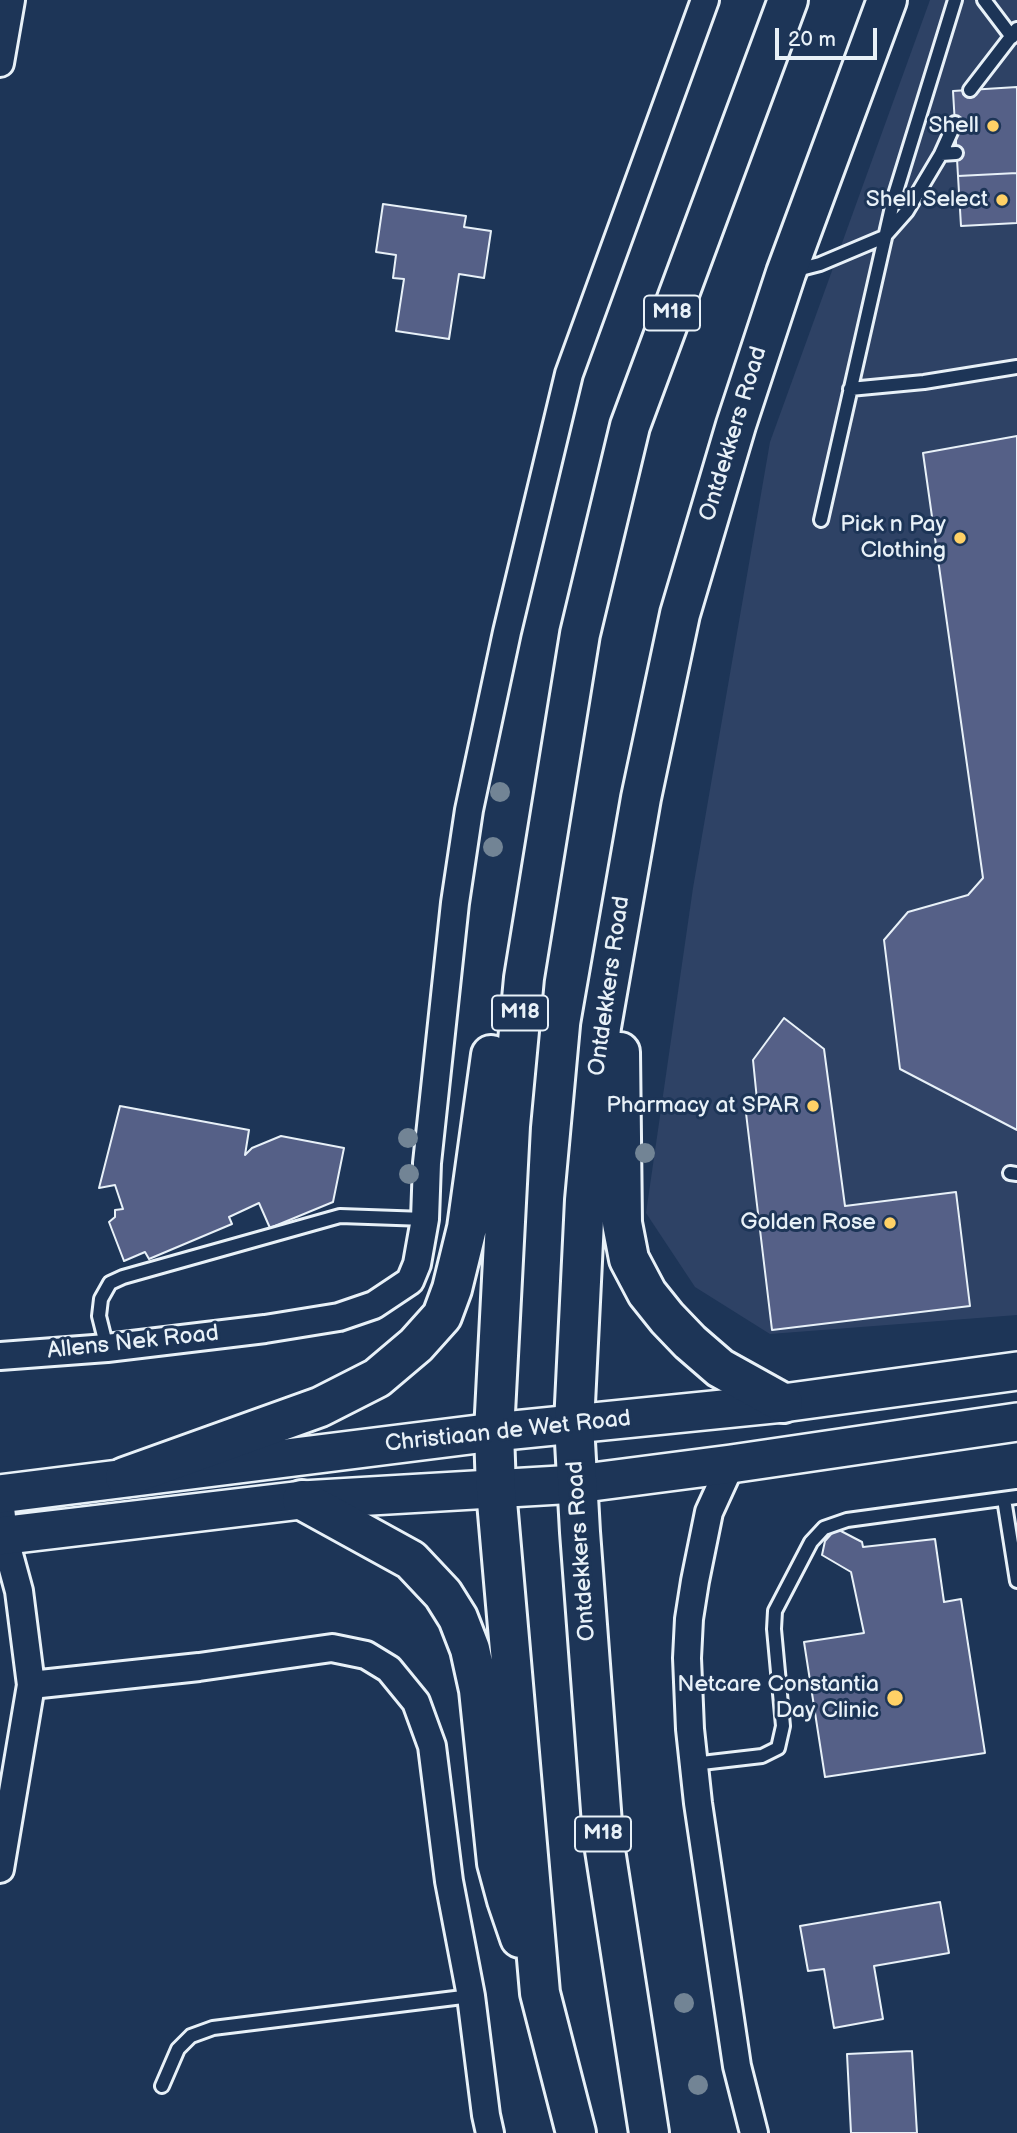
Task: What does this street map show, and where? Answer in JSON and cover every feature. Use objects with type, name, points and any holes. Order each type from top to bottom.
[{"type":"main road","name":"M18","points":[[576,2133],[540,1993],[496,1490],[494,1432],[510,1126],[524,978],[580,634],[630,426],[788,0]]},
{"type":"main road","name":"Ontdekkers Road","points":[[649,2133],[603,1837],[574,1424],[585,1200],[601,1027],[641,798],[680,614],[736,425],[786,273],[887,0]]},
{"type":"main road","points":[[125,1477],[332,1402],[377,1378],[416,1345],[442,1316],[452,1289],[467,1228],[507,924],[536,768],[555,701],[580,634]]},
{"type":"main road","points":[[614,945],[621,1072],[622,1223],[629,1259],[647,1293],[691,1342],[720,1368],[783,1403]]},
{"type":"main road","name":"Christiaan de Wet Road","points":[[0,1496],[125,1477],[494,1432],[783,1403],[1017,1371]]},
{"type":"main road","points":[[2,1536],[302,1500],[577,1484],[1017,1422]]},
{"type":"main road","points":[[302,1500],[411,1560],[443,1594],[458,1618],[470,1649],[479,1690],[497,1863],[507,1900],[540,1993]]},
{"type":"street","points":[[0,63],[11,0]]},
{"type":"street","points":[[425,1219],[427,1163],[455,904],[469,810],[507,632],[569,374],[705,0]]},
{"type":"street","name":"Allens Nek Road","points":[[0,1356],[107,1348],[339,1317],[374,1305],[410,1281],[417,1264],[425,1219]]},
{"type":"street","points":[[731,1464],[709,1512],[689,1619],[687,1658],[693,1764],[737,2066],[754,2133]]},
{"type":"street","points":[[0,1496],[2,1536],[19,1591],[31,1685],[0,1869]]},
{"type":"street","points":[[31,1685],[199,1667],[332,1648],[366,1656],[388,1669],[416,1702],[432,1746],[449,1881],[471,1996],[486,2115],[491,2133]]},
{"type":"lane","points":[[821,520],[894,198],[955,0]]},
{"type":"lane","points":[[970,90],[1014,33],[984,0]]},
{"type":"lane","points":[[786,273],[820,264],[884,237],[907,211],[941,154],[955,123]]},
{"type":"lane","points":[[941,154],[956,153]]},
{"type":"lane","points":[[850,388],[924,382],[1017,366]]},
{"type":"lane","points":[[107,1348],[99,1316],[101,1300],[110,1283],[123,1277],[340,1216],[425,1219]]},
{"type":"lane","points":[[693,1764],[762,1756],[778,1748],[783,1726],[774,1629],[775,1611],[811,1542],[824,1528],[847,1520],[1011,1498],[1017,1581]]},
{"type":"lane","points":[[162,2087],[178,2049],[191,2036],[213,2028],[471,1996]]},
{"type":"shaded area","points":[[930,0],[1017,0],[1017,1315],[770,1334],[695,1287],[646,1213],[693,888],[770,442]]},
{"type":"building","points":[[1017,87],[1017,173],[958,176],[953,91]]},
{"type":"building","points":[[1017,173],[1017,223],[961,226],[958,176]]},
{"type":"building","points":[[383,204],[466,216],[464,227],[491,231],[484,278],[459,274],[449,339],[396,331],[404,279],[393,278],[396,255],[376,252]]},
{"type":"building","points":[[1017,436],[1017,1130],[900,1069],[884,940],[908,912],[968,895],[983,878],[923,453]]},
{"type":"building","points":[[784,1018],[824,1049],[845,1206],[956,1192],[970,1306],[772,1330],[746,1113],[758,1110],[753,1060]]},
{"type":"building","points":[[120,1106],[249,1130],[245,1155],[252,1148],[281,1136],[344,1148],[333,1202],[270,1228],[259,1203],[229,1217],[232,1224],[149,1259],[145,1252],[124,1261],[109,1222],[115,1217],[115,1210],[123,1209],[115,1185],[99,1188]]},
{"type":"building","name":"Netcare Constantia Day Clinic","points":[[839,1530],[862,1542],[863,1547],[935,1539],[944,1602],[961,1599],[985,1753],[825,1777],[804,1642],[864,1633],[851,1572],[822,1555],[825,1541],[833,1532]]},
{"type":"building","points":[[940,1902],[949,1953],[874,1966],[883,2019],[834,2028],[824,1969],[808,1971],[800,1926]]},
{"type":"building","points":[[912,2051],[917,2133],[851,2133],[847,2054]]},
{"type":"place","name":"Shell","points":[[993,126]]},
{"type":"place","name":"Shell Select","points":[[1002,200]]},
{"type":"place","name":"Pick n Pay Clothing","points":[[960,538]]},
{"type":"place","name":"Pharmacy at SPAR","points":[[813,1106]]},
{"type":"place","name":"Golden Rose","points":[[890,1223]]},
{"type":"place","name":"Netcare Constantia Day Clinic","points":[[895,1698]]}]
